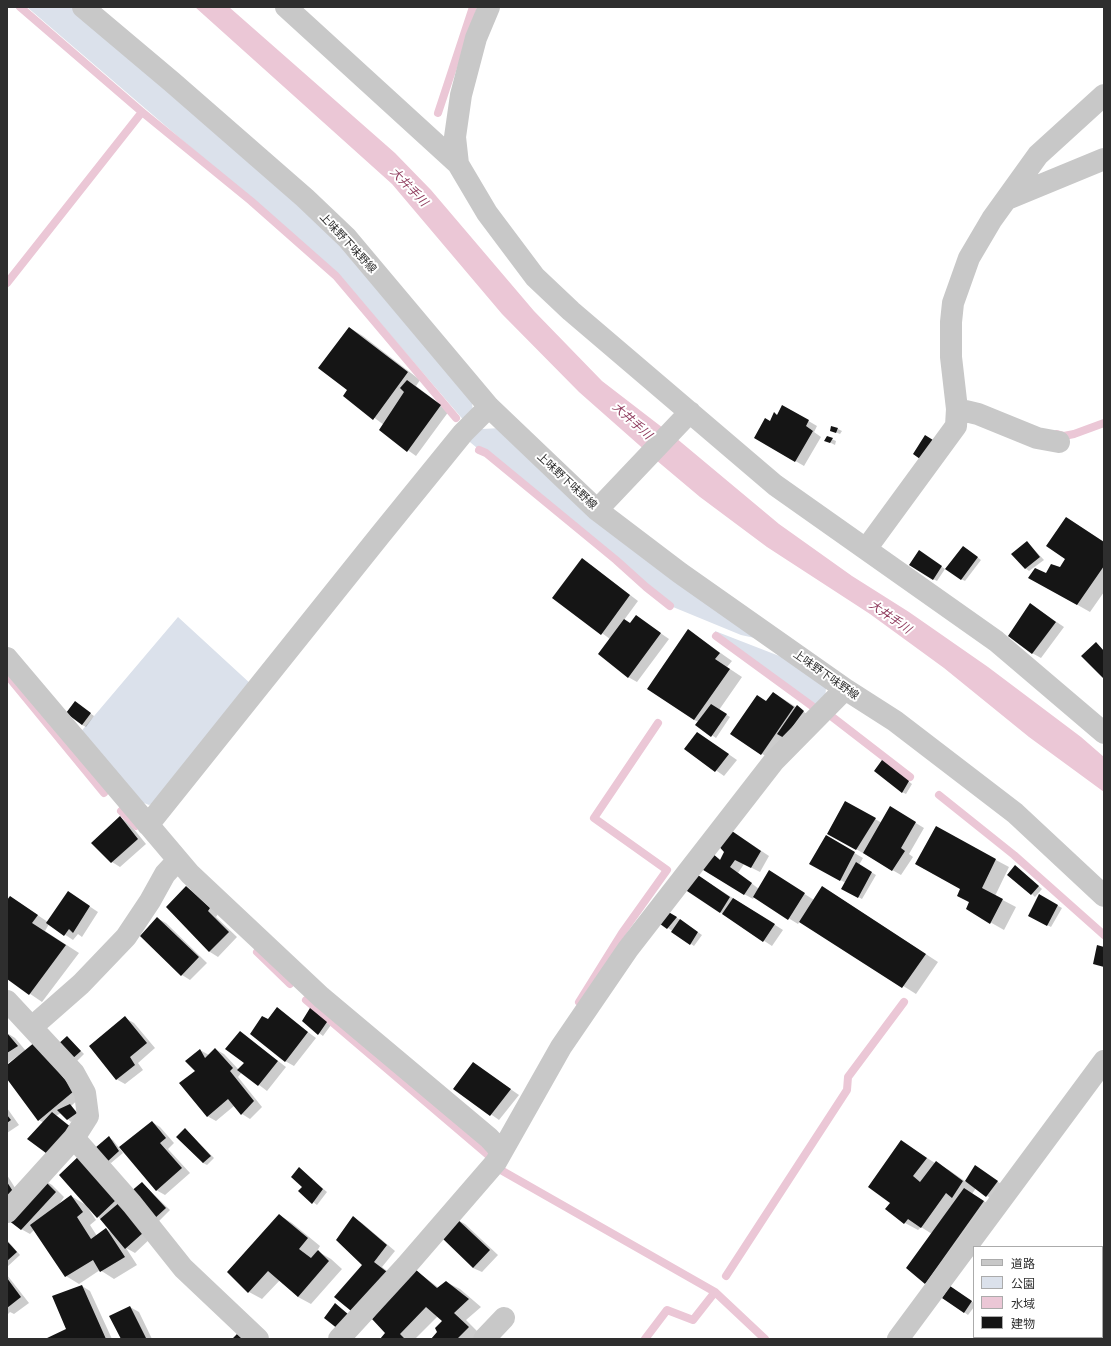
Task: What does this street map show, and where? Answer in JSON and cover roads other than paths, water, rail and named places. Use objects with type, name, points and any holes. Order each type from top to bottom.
[{"type":"street","name":"上味野下味野線","points":[[83,7],[288,182],[347,238],[489,407],[601,506],[680,573],[845,689],[895,721],[1015,813],[1102,890]]},
{"type":"street","points":[[286,7],[458,164],[487,213],[535,277],[686,416],[775,486],[996,641],[1104,733]]},
{"type":"street","points":[[458,164],[455,138],[461,95],[476,38],[488,7]]},
{"type":"street","points":[[866,550],[956,426],[958,409],[951,357],[953,303],[969,258],[992,219],[1038,155],[1104,95]]},
{"type":"street","points":[[1007,199],[1104,159]]},
{"type":"street","points":[[148,825],[463,433],[489,407]]},
{"type":"street","points":[[958,409],[978,414],[1037,438],[1059,442]]},
{"type":"street","points":[[601,506],[686,416]]},
{"type":"street","points":[[7,658],[190,874],[321,996],[489,1138],[501,1151]]},
{"type":"street","points":[[339,1339],[406,1266],[496,1162],[561,1047],[628,949],[774,761],[845,689]]},
{"type":"street","points":[[32,1027],[81,984],[126,937],[150,901],[165,874],[178,860]]},
{"type":"street","points":[[7,1001],[74,1073],[85,1093],[88,1116],[74,1138],[7,1212]]},
{"type":"street","points":[[898,1339],[1104,1062]]},
{"type":"street","points":[[74,1138],[132,1204],[183,1268],[258,1339]]},
{"type":"street","points":[[484,1339],[504,1318]]},
{"type":"water","name":"大井手川","points":[[195,7],[229,7],[395,153],[431,190],[534,311],[602,381],[676,438],[779,524],[852,576],[909,612],[988,667],[1081,737],[1104,757],[1104,792],[1029,737],[944,668],[870,614],[767,547],[700,497],[656,460],[579,392],[502,314],[392,184]]},
{"type":"waterway","points":[[20,7],[142,112],[251,201],[336,276],[456,418]]},
{"type":"waterway","points":[[438,113],[473,7]]},
{"type":"waterway","points":[[7,283],[142,112]]},
{"type":"waterway","points":[[1057,434],[1064,436],[1074,434],[1104,423]]},
{"type":"waterway","points":[[479,450],[486,453],[670,606]]},
{"type":"waterway","points":[[716,636],[812,706]]},
{"type":"waterway","points":[[7,675],[104,793]]},
{"type":"waterway","points":[[831,716],[910,777]]},
{"type":"waterway","points":[[579,1002],[622,933],[667,870],[594,818],[658,723]]},
{"type":"waterway","points":[[939,795],[1014,855],[1104,935]]},
{"type":"waterway","points":[[121,811],[136,826]]},
{"type":"waterway","points":[[257,952],[290,984]]},
{"type":"waterway","points":[[306,1000],[488,1155]]},
{"type":"waterway","points":[[726,1276],[847,1090],[848,1077],[904,1002]]},
{"type":"waterway","points":[[499,1169],[715,1292],[765,1339]]},
{"type":"waterway","points":[[645,1339],[667,1310],[693,1320],[715,1292]]}]
